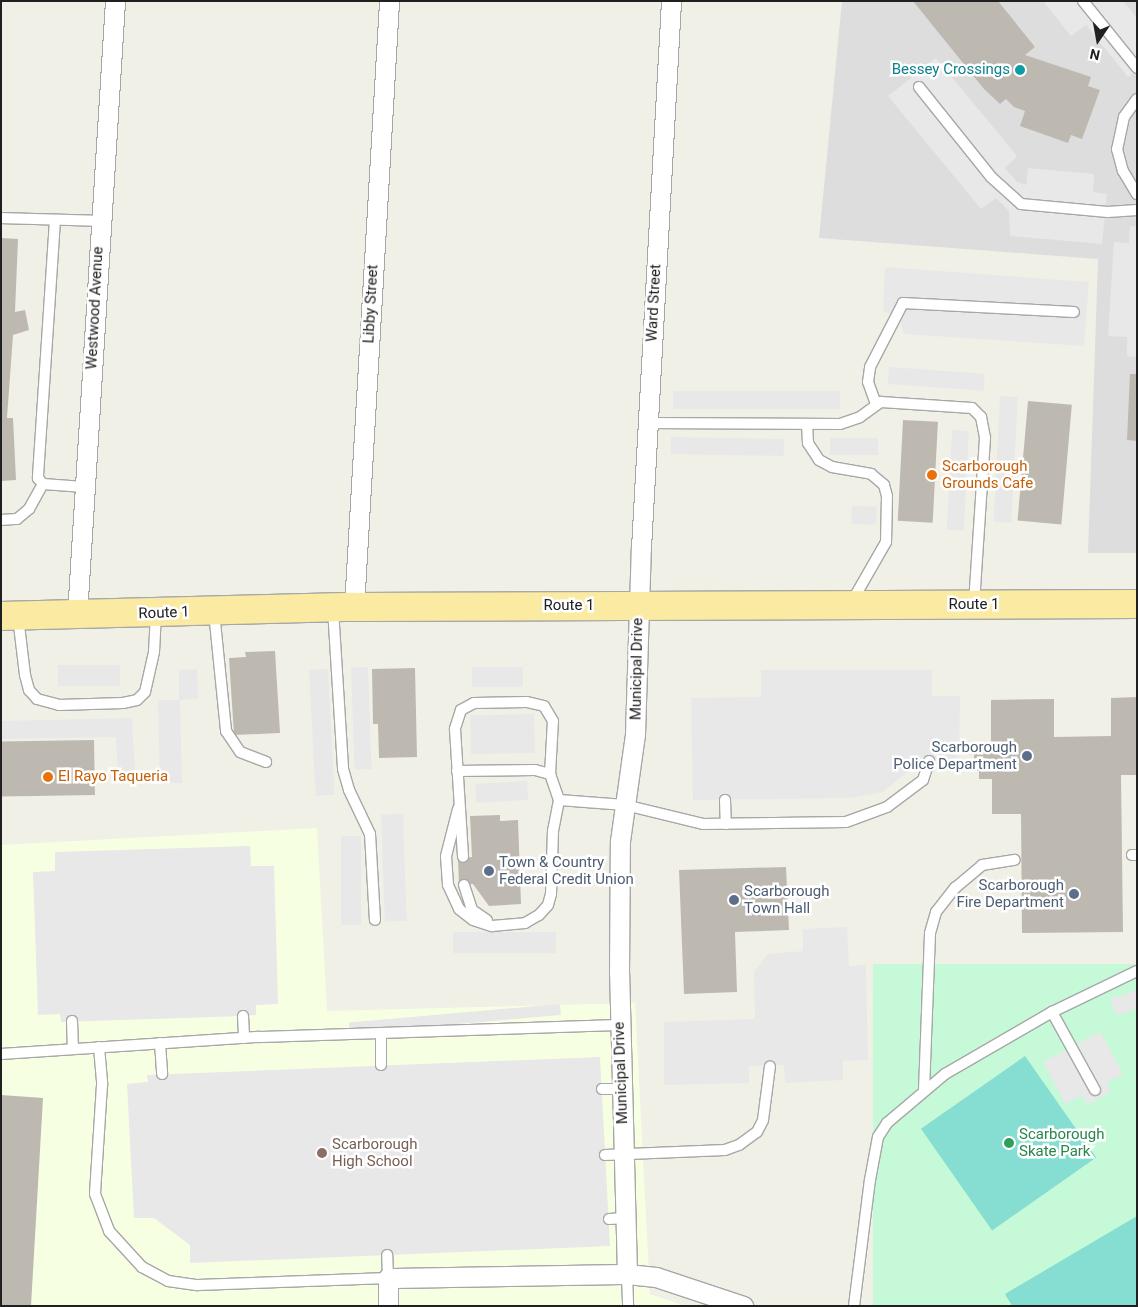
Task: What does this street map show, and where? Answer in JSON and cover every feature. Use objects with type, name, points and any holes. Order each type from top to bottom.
[{"type":"main road","name":"Route 1","points":[[9,616],[343,607],[1137,604]]},
{"type":"street","name":"Westwood Avenue","points":[[78,615],[100,221],[115,1]]},
{"type":"street","name":"Libby Street","points":[[343,607],[389,1]]},
{"type":"street","name":"Ward Street","points":[[639,606],[670,1]]},
{"type":"street","name":"Municipal Drive","points":[[627,1274],[617,1219],[615,1154],[622,1089],[620,841],[635,734],[639,606]]},
{"type":"street","points":[[388,1306],[388,1278],[627,1274],[656,1277],[743,1306]]},
{"type":"lane","points":[[1083,1],[1137,68]]},
{"type":"lane","points":[[919,87],[991,177],[1021,204],[1108,212],[1137,210]]},
{"type":"lane","points":[[1137,99],[1124,117],[1117,149],[1123,171],[1137,194]]},
{"type":"lane","points":[[1,218],[100,221]]},
{"type":"lane","points":[[55,220],[38,478],[43,484],[84,487]]},
{"type":"lane","points":[[876,404],[868,382],[870,367],[903,303],[1074,312]]},
{"type":"lane","points":[[647,423],[848,423],[876,404],[966,406],[981,417],[985,438],[974,604]]},
{"type":"lane","points":[[807,424],[808,443],[819,460],[832,467],[871,474],[884,485],[887,496],[886,542],[850,606]]},
{"type":"lane","points":[[1,520],[17,519],[29,509],[43,484]]},
{"type":"lane","points":[[343,607],[343,769],[349,790],[370,834],[375,920]]},
{"type":"lane","points":[[214,611],[226,732],[240,752],[266,762]]},
{"type":"lane","points":[[9,616],[28,690],[37,699],[59,704],[114,704],[137,700],[145,692],[154,652],[156,613]]},
{"type":"lane","points":[[458,809],[446,856],[451,894],[459,909],[473,920],[504,925],[531,920],[548,905],[553,831],[559,800],[550,774],[553,721],[544,706],[526,702],[474,703],[460,710],[455,729],[458,809],[463,857]]},
{"type":"lane","points":[[559,800],[625,805],[691,822],[726,824],[856,821],[887,807],[923,780],[929,761]]},
{"type":"lane","points":[[457,771],[535,770],[550,774]]},
{"type":"lane","points":[[726,800],[726,824]]},
{"type":"lane","points":[[924,1090],[930,933],[936,912],[954,888],[982,865],[1015,860]]},
{"type":"lane","points":[[464,885],[467,901],[479,917],[504,925]]},
{"type":"lane","points":[[854,1306],[878,1137],[895,1114],[924,1090],[1052,1012],[1137,971]]},
{"type":"lane","points":[[1052,1012],[1095,1090]]},
{"type":"lane","points":[[243,1016],[244,1038]]},
{"type":"lane","points":[[72,1021],[74,1048]]},
{"type":"lane","points":[[1,1054],[244,1038],[620,1025]]},
{"type":"lane","points":[[381,1033],[381,1065]]},
{"type":"lane","points":[[160,1043],[162,1074]]},
{"type":"lane","points":[[99,1047],[102,1085],[95,1194],[109,1231],[132,1260],[168,1280],[198,1286],[388,1278],[387,1255]]},
{"type":"lane","points":[[615,1154],[725,1150],[739,1144],[757,1132],[763,1120],[770,1066]]},
{"type":"lane","points":[[602,1090],[622,1089]]},
{"type":"lane","points":[[627,1274],[628,1306]]},
{"type":"shaded area","points":[[842,1],[1137,1],[1137,553],[1088,553],[1098,259],[819,238]]},
{"type":"shaded area","points":[[1043,1],[1123,1],[1137,18],[1137,70],[1128,77],[1086,25],[1071,36]]},
{"type":"shaded area","points":[[936,58],[1017,156],[1005,168],[1017,182],[1026,185],[1028,168],[1094,174],[1093,192],[1107,194],[1102,244],[1010,236],[1009,211],[996,198],[981,209],[888,96]]},
{"type":"shaded area","points":[[1130,226],[1137,226],[1137,357],[1127,356],[1127,337],[1108,336],[1114,242],[1129,243]]},
{"type":"shaded area","points":[[885,267],[1089,282],[1084,346],[904,334],[900,321],[883,310]]},
{"type":"shaded area","points":[[889,367],[985,374],[984,391],[888,384]]},
{"type":"shaded area","points":[[673,391],[840,391],[840,409],[673,409]]},
{"type":"shaded area","points":[[1000,396],[1018,397],[1011,523],[993,522]]},
{"type":"shaded area","points":[[952,430],[969,431],[964,531],[947,530]]},
{"type":"shaded area","points":[[671,437],[784,439],[784,456],[671,454]]},
{"type":"shaded area","points":[[830,438],[878,438],[878,455],[830,455]]},
{"type":"shaded area","points":[[852,506],[877,507],[876,525],[851,524]]},
{"type":"shaded area","points":[[58,665],[120,665],[120,686],[58,686]]},
{"type":"shaded area","points":[[368,667],[372,769],[355,770],[351,668]]},
{"type":"shaded area","points":[[472,667],[523,667],[523,687],[472,687]]},
{"type":"shaded area","points":[[197,669],[198,699],[180,700],[182,783],[160,783],[158,700],[179,700],[179,670]]},
{"type":"shaded area","points":[[328,669],[335,795],[316,796],[309,670]]},
{"type":"shaded area","points":[[761,670],[932,670],[932,696],[960,696],[959,760],[921,761],[883,792],[851,798],[693,800],[691,698],[761,697]]},
{"type":"shaded area","points":[[534,714],[535,753],[471,754],[470,715]]},
{"type":"shaded area","points":[[132,718],[135,775],[118,776],[116,737],[1,739],[1,721]]},
{"type":"shaded area","points":[[527,781],[528,800],[476,803],[475,784]]},
{"type":"shaded area","points":[[403,814],[407,921],[385,922],[381,815]]},
{"type":"shaded area","name":"Scarborough High School","points":[[317,828],[327,1011],[635,1003],[650,1294],[685,1306],[1,1306],[1,845]]},
{"type":"shaded area","points":[[341,836],[361,836],[361,925],[341,925]]},
{"type":"shaded area","points":[[250,846],[251,866],[274,866],[278,1004],[256,1005],[256,1015],[243,1016],[61,1022],[60,1014],[38,1015],[33,872],[55,871],[55,852]]},
{"type":"shaded area","points":[[847,927],[849,966],[866,965],[868,1060],[843,1061],[843,1080],[785,1083],[784,1065],[749,1066],[749,1083],[664,1085],[664,1022],[755,1019],[754,972],[768,954],[803,951],[803,929]]},
{"type":"shaded area","points":[[453,932],[556,932],[556,953],[453,953]]},
{"type":"shaded area","points":[[1137,990],[1137,1008],[1117,1016],[1110,999]]},
{"type":"shaded area","points":[[560,1004],[561,1015],[350,1033],[349,1022]]},
{"type":"shaded area","points":[[1100,1032],[1123,1074],[1106,1083],[1111,1092],[1087,1105],[1082,1095],[1065,1104],[1043,1062]]},
{"type":"shaded area","name":"Scarborough Skate Park","points":[[1025,1056],[1096,1158],[992,1230],[921,1129]]},
{"type":"shaded area","points":[[600,1057],[610,1246],[190,1263],[190,1245],[154,1218],[134,1218],[127,1084],[148,1082],[147,1075]]},
{"type":"shaded area","points":[[1137,1216],[1137,1306],[1012,1306],[1005,1294]]},
{"type":"green space","points":[[873,964],[1137,964],[1137,1306],[873,1306]]},
{"type":"building","name":"Bessey Crossings","points":[[913,1],[998,1],[1035,47],[1025,55],[1091,77],[1088,86],[1100,90],[1082,139],[1071,135],[1068,143],[1020,126],[1025,111],[1014,107],[1006,99],[1000,104],[984,89]]},
{"type":"building","points":[[1,238],[18,239],[15,312],[25,310],[29,330],[13,335],[7,418],[13,418],[16,480],[1,481]]},
{"type":"building","points":[[1130,374],[1137,374],[1137,441],[1127,440]]},
{"type":"building","points":[[1028,401],[1072,405],[1061,524],[1018,521]]},
{"type":"building","points":[[903,420],[938,422],[933,523],[898,521]]},
{"type":"building","points":[[275,651],[280,733],[234,735],[229,658],[246,657],[245,652]]},
{"type":"building","points":[[415,668],[417,757],[379,758],[378,724],[373,724],[372,669]]},
{"type":"building","points":[[1137,697],[1137,775],[1121,775],[1123,932],[1022,933],[1021,814],[992,814],[992,779],[979,779],[979,771],[974,770],[974,752],[978,751],[978,743],[991,743],[991,700],[1054,699],[1054,737],[1111,736],[1111,698]]},
{"type":"building","name":"El Rayo Taqueria","points":[[94,740],[95,795],[2,797],[1,742]]},
{"type":"building","name":"Town & Country Federal Credit Union","points":[[500,815],[500,821],[518,820],[521,904],[489,906],[473,884],[459,885],[458,858],[472,857],[470,816]]},
{"type":"building","name":"Scarborough Town Hall","points":[[786,867],[789,930],[735,932],[737,992],[684,994],[679,870]]},
{"type":"building","points":[[1,1095],[43,1098],[31,1306],[1,1306]]},
{"type":"place","name":"Bessey Crossings","points":[[1020,70]]},
{"type":"place","name":"Scarborough Grounds Cafe","points":[[932,475]]},
{"type":"place","name":"Scarborough Police Department","points":[[1027,756]]},
{"type":"place","name":"El Rayo Taqueria","points":[[48,777]]},
{"type":"place","name":"Town & Country Federal Credit Union","points":[[489,871]]},
{"type":"place","name":"Scarborough Fire Department","points":[[1074,894]]},
{"type":"place","name":"Scarborough Town Hall","points":[[734,900]]},
{"type":"place","name":"Scarborough Skate Park","points":[[1009,1143]]},
{"type":"place","name":"Scarborough High School","points":[[322,1153]]}]
